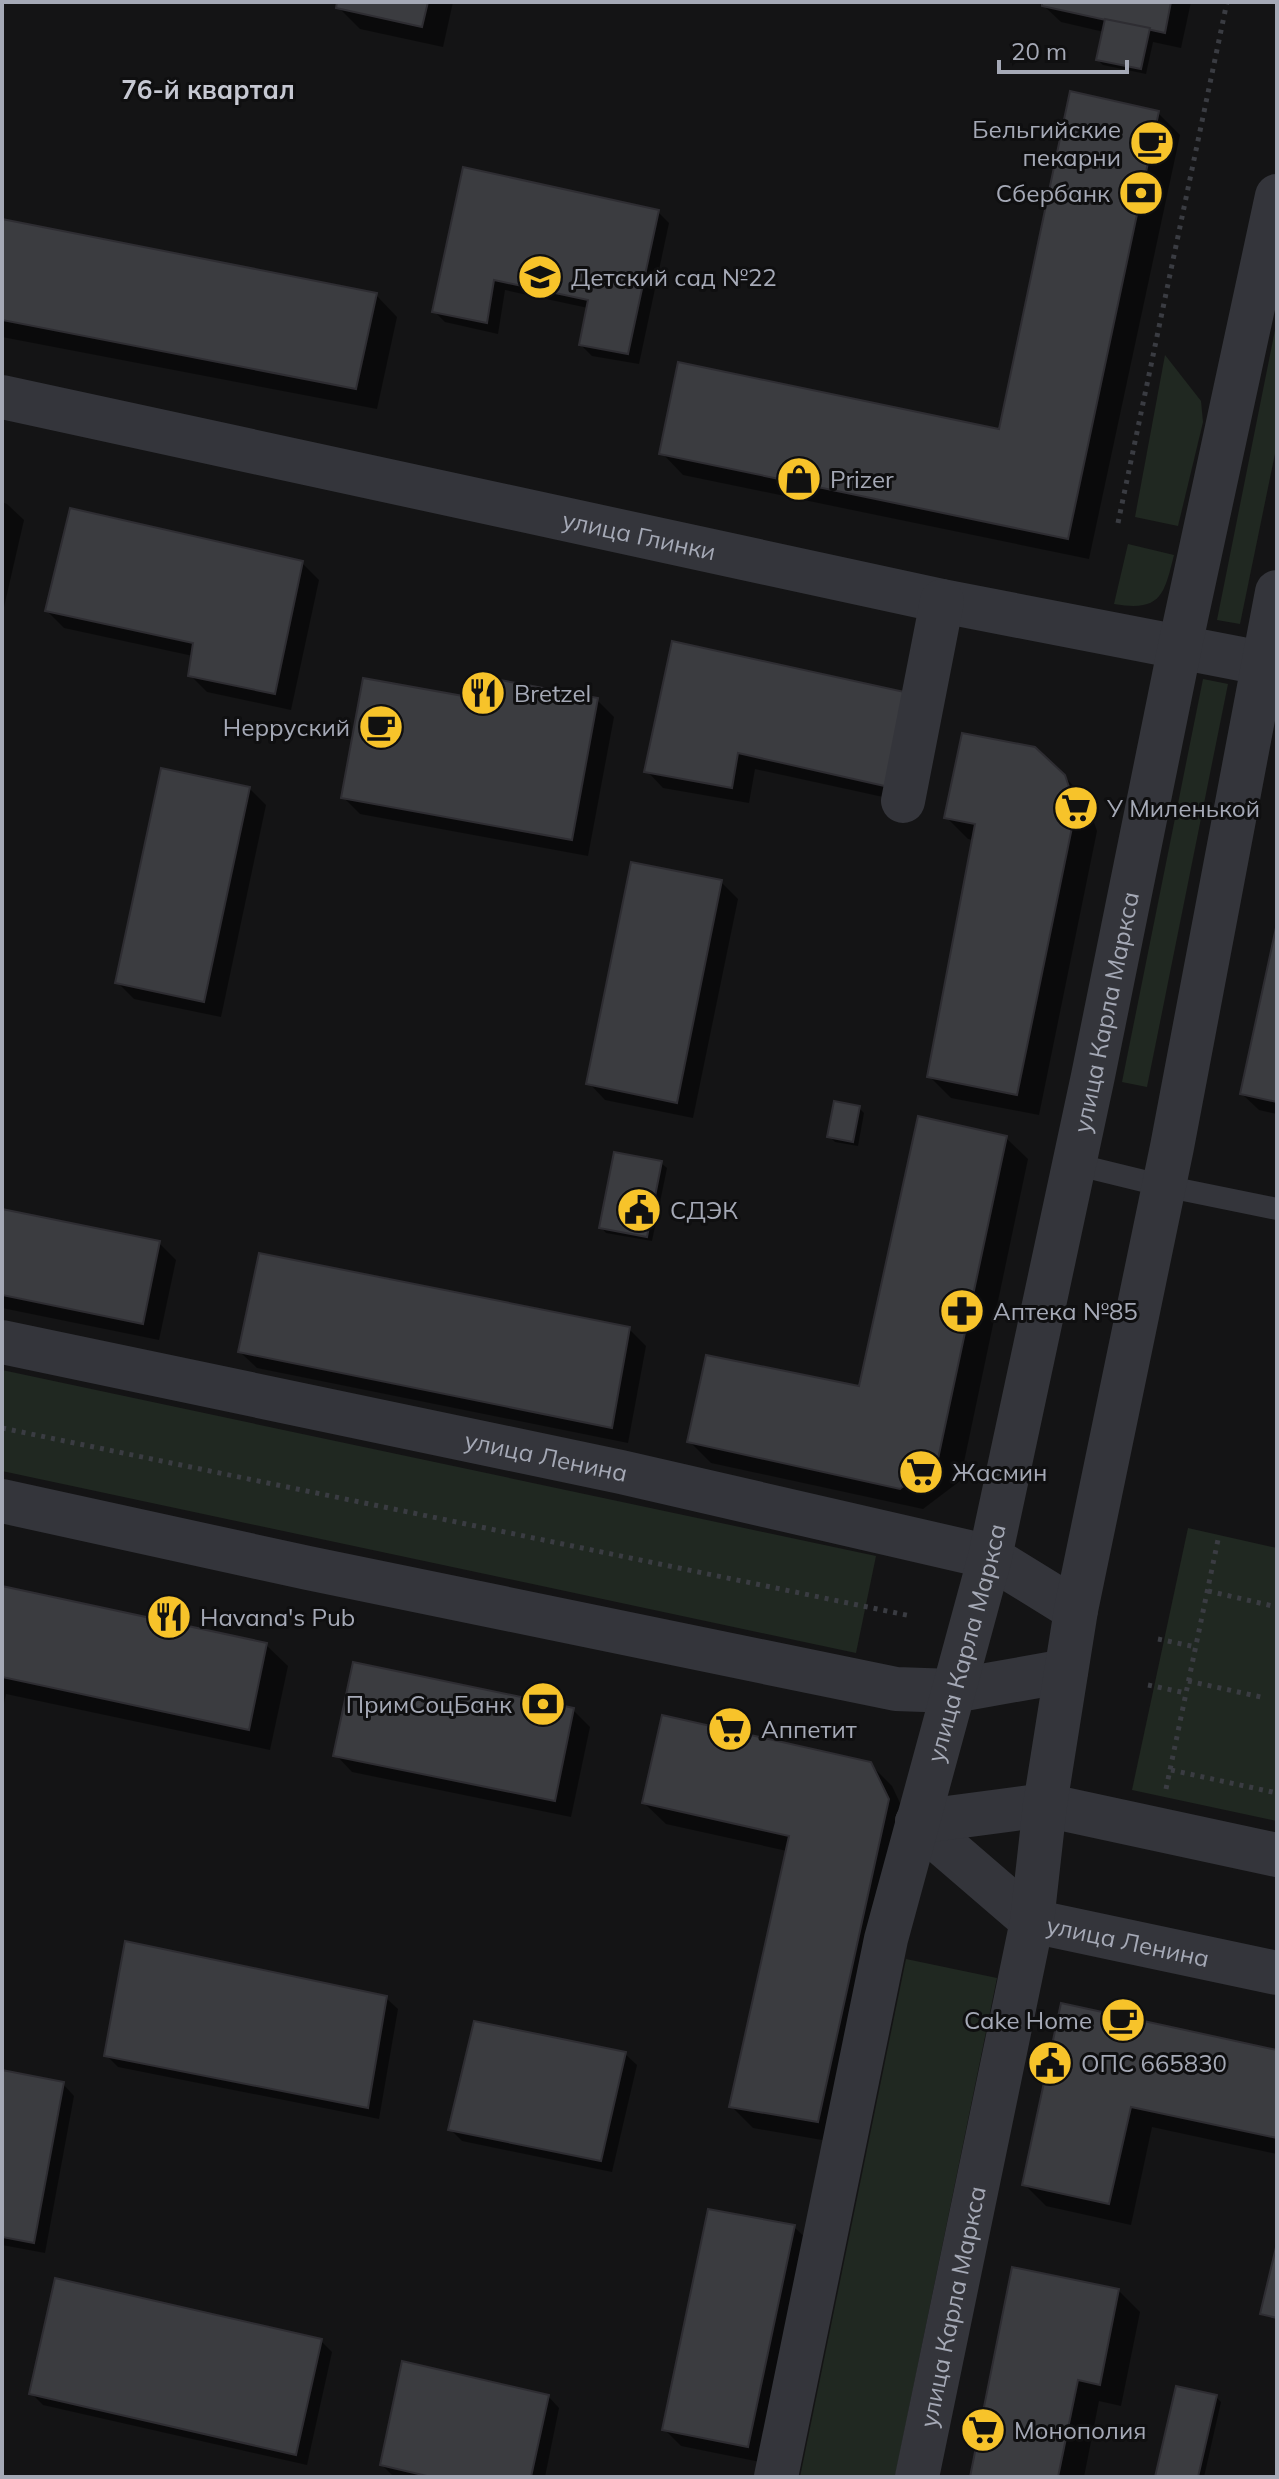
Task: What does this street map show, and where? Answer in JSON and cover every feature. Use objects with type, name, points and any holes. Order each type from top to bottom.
[{"type":"street","name":"улица Карла Маркса","points":[[776,2477],[886,1939],[990,1557],[1277,196]]},
{"type":"street","name":"улица Глинки","points":[[2,397],[942,601],[1270,664]]},
{"type":"street","name":"улица Карла Маркса","points":[[917,2477],[1032,1921],[1045,1805],[1076,1610],[1270,664],[1277,592]]},
{"type":"street","points":[[903,801],[942,601]]},
{"type":"street","name":"улица Ленина","points":[[2,1342],[621,1472],[990,1557],[1076,1610]]},
{"type":"street","points":[[2,1501],[308,1568],[896,1689],[953,1691],[1066,1671]]},
{"type":"street","points":[[917,1822],[1045,1805],[1277,1855]]},
{"type":"street","name":"улица Ленина","points":[[917,1822],[1032,1921],[1277,1973]]},
{"type":"lane","points":[[1074,1164],[1277,1209]]},
{"type":"path","points":[[1118,523],[1227,2]]},
{"type":"path","points":[[2,1428],[911,1616]]},
{"type":"path","points":[[1163,1802],[1219,1535]]},
{"type":"path","points":[[1207,1591],[1277,1607]]},
{"type":"path","points":[[1158,1639],[1196,1647]]},
{"type":"path","points":[[1188,1681],[1261,1697]]},
{"type":"path","points":[[1148,1685],[1186,1693]]},
{"type":"path","points":[[1171,1770],[1277,1793]]},
{"type":"shaded area","points":[[1277,320],[1277,444],[1240,624],[1217,620]]},
{"type":"shaded area","points":[[1165,355],[1201,401],[1203,422],[1178,526],[1135,517]]},
{"type":"shaded area","points":[[1128,544],[1174,555],[1163,590],[1151,603],[1130,606],[1114,604]]},
{"type":"shaded area","points":[[1203,679],[1228,684],[1147,1087],[1122,1082]]},
{"type":"shaded area","points":[[2,1370],[876,1556],[856,1653],[2,1471]]},
{"type":"shaded area","points":[[1188,1528],[1277,1548],[1277,1821],[1132,1790]]},
{"type":"shaded area","points":[[906,1959],[997,1978],[895,2477],[800,2477]]},
{"type":"building","points":[[337,2],[428,2],[422,27],[336,8]]},
{"type":"building","points":[[1042,2],[1171,2],[1165,33],[1042,6]]},
{"type":"building","points":[[1105,19],[1150,28],[1141,69],[1096,60]]},
{"type":"building","points":[[1070,91],[1159,111],[1068,539],[659,454],[678,362],[999,429]]},
{"type":"building","points":[[463,167],[659,210],[628,354],[579,345],[588,300],[494,280],[487,323],[432,312]]},
{"type":"building","points":[[2,219],[377,293],[356,389],[2,320]]},
{"type":"building","points":[[70,508],[303,561],[275,694],[188,676],[193,643],[45,611]]},
{"type":"building","points":[[672,641],[909,693],[889,787],[738,753],[732,788],[644,772]]},
{"type":"building","points":[[484,677],[598,698],[572,840],[341,798],[363,678],[480,699]]},
{"type":"building","points":[[962,733],[1035,747],[1065,775],[1076,808],[1017,1095],[927,1077],[975,824],[944,818]]},
{"type":"building","points":[[161,768],[250,787],[204,1002],[115,983]]},
{"type":"building","points":[[631,862],[722,880],[677,1103],[586,1084]]},
{"type":"building","points":[[1277,923],[1277,1102],[1240,1094]]},
{"type":"building","points":[[834,1101],[860,1106],[853,1142],[827,1137]]},
{"type":"building","points":[[918,1116],[1007,1136],[938,1459],[900,1489],[687,1442],[706,1355],[859,1386]]},
{"type":"building","points":[[614,1152],[662,1161],[647,1237],[599,1228]]},
{"type":"building","points":[[2,1209],[160,1241],[143,1324],[2,1295]]},
{"type":"building","points":[[259,1253],[630,1327],[612,1428],[238,1352]]},
{"type":"building","points":[[2,1586],[267,1643],[249,1730],[2,1677]]},
{"type":"building","points":[[353,1662],[574,1708],[555,1801],[333,1756]]},
{"type":"building","points":[[662,1715],[871,1762],[889,1799],[818,2122],[729,2107],[789,1836],[642,1803]]},
{"type":"building","points":[[125,1941],[387,1996],[368,2108],[104,2056]]},
{"type":"building","points":[[1061,2003],[1277,2050],[1277,2138],[1131,2107],[1109,2204],[1022,2185]]},
{"type":"building","points":[[474,2021],[626,2052],[601,2161],[448,2130]]},
{"type":"building","points":[[2,2070],[64,2082],[34,2243],[2,2237]]},
{"type":"building","points":[[708,2209],[795,2225],[748,2447],[662,2430]]},
{"type":"building","points":[[1277,2243],[1277,2318],[1260,2314]]},
{"type":"building","points":[[1012,2267],[1119,2289],[1100,2385],[1078,2380],[1058,2477],[970,2477]]},
{"type":"building","points":[[55,2278],[322,2339],[296,2455],[29,2394]]},
{"type":"building","points":[[402,2361],[549,2395],[531,2477],[431,2477],[380,2465]]},
{"type":"building","points":[[1176,2386],[1217,2395],[1198,2477],[1155,2477]]},
{"type":"place","name":"Бельгийские пекарни","points":[[1152,143]]},
{"type":"place","name":"Сбербанк","points":[[1141,193]]},
{"type":"place","name":"Детский сад №22","points":[[540,277]]},
{"type":"place","name":"Prizer","points":[[799,479]]},
{"type":"place","name":"Bretzel","points":[[483,693]]},
{"type":"place","name":"Нерруский","points":[[381,727]]},
{"type":"place","name":"У Миленькой","points":[[1076,808]]},
{"type":"place","name":"СДЭК","points":[[639,1210]]},
{"type":"place","name":"Аптека №85","points":[[962,1311]]},
{"type":"place","name":"Жасмин","points":[[921,1472]]},
{"type":"place","name":"Havana's Pub","points":[[169,1617]]},
{"type":"place","name":"ПримСоцБанк","points":[[543,1704]]},
{"type":"place","name":"Аппетит","points":[[730,1729]]},
{"type":"place","name":"Cake Home","points":[[1123,2020]]},
{"type":"place","name":"ОПС 665830","points":[[1050,2063]]},
{"type":"place","name":"Монополия","points":[[983,2430]]},
{"type":"district","name":"76-й квартал","points":[[208,89]]}]
